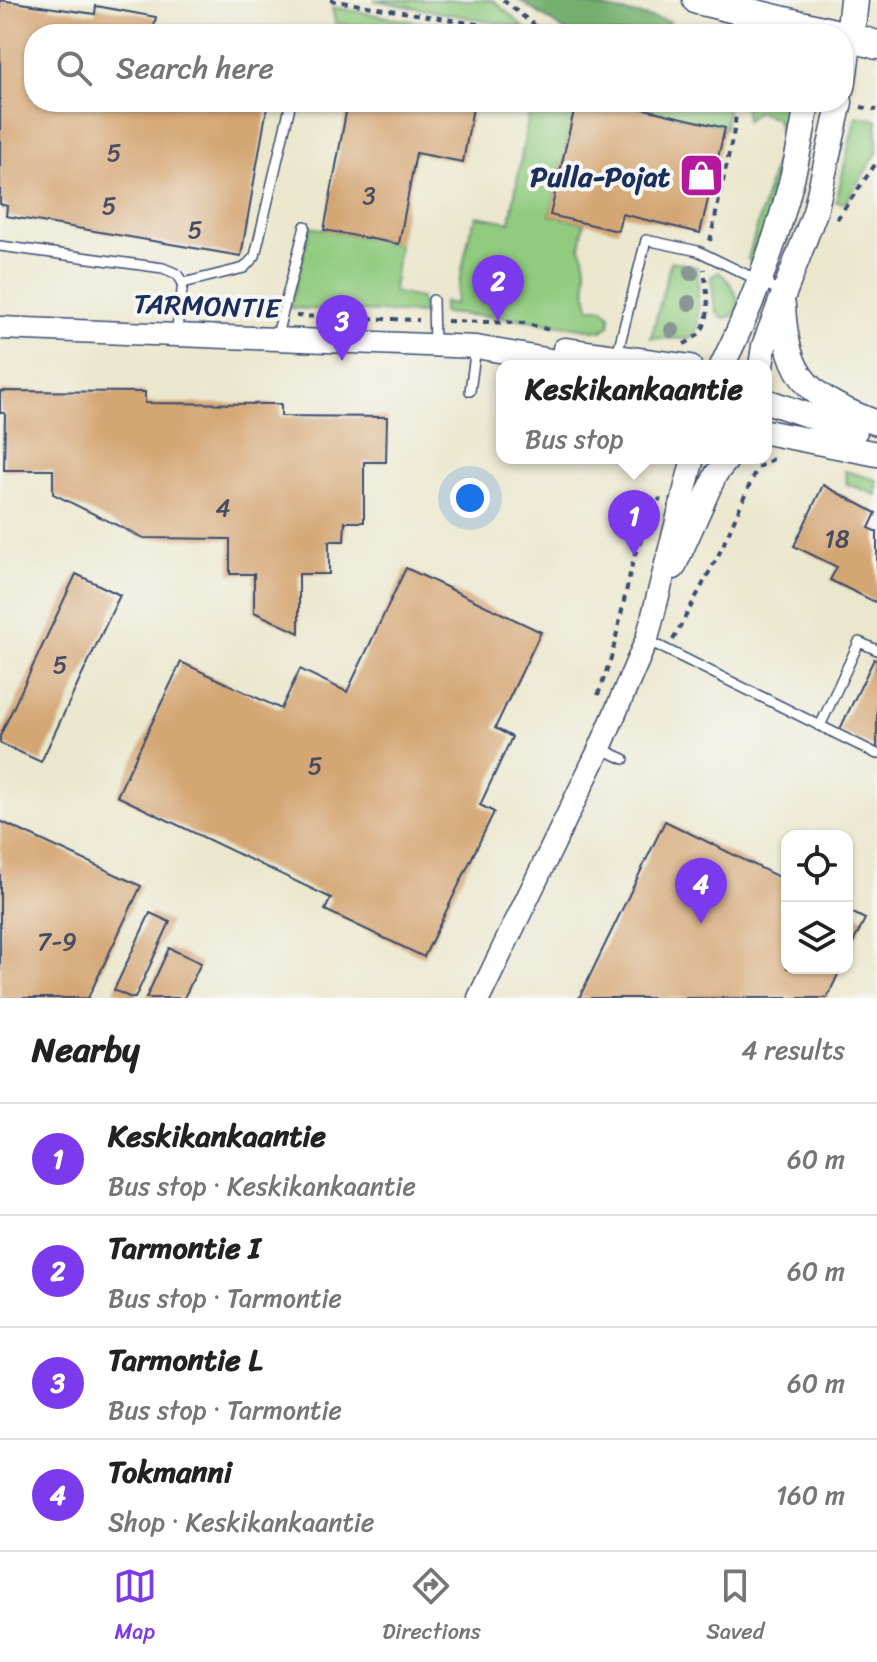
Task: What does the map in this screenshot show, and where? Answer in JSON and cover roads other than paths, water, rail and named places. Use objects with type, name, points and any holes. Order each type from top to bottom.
[{"type":"main road","points":[[833,24],[854,0]]},
{"type":"main road","points":[[869,0],[877,2]]},
{"type":"main road","points":[[692,13],[793,24]]},
{"type":"main road","points":[[853,36],[877,45]]},
{"type":"main road","points":[[725,360],[759,281],[787,202],[805,112]]},
{"type":"main road","points":[[762,360],[764,346],[815,212],[848,112]]},
{"type":"main road","points":[[784,297],[785,342],[811,392],[840,409],[877,423]]},
{"type":"main road","points":[[772,403],[877,439]]},
{"type":"main road","points":[[772,433],[877,454]]},
{"type":"street","name":"TARMONTIE","points":[[0,328],[476,347],[556,360]]},
{"type":"street","name":"TARMONTIE","points":[[507,350],[543,347],[646,360]]},
{"type":"street","points":[[479,998],[600,748],[647,639],[666,553],[691,464]]},
{"type":"street","points":[[656,606],[716,474],[724,464]]},
{"type":"lane","points":[[183,283],[244,268],[255,256],[289,112]]},
{"type":"lane","points":[[276,339],[305,226]]},
{"type":"lane","points":[[617,356],[646,240],[698,251],[784,297]]},
{"type":"lane","points":[[0,246],[163,268],[177,274],[183,283],[176,335]]},
{"type":"lane","points":[[433,300],[434,345]]},
{"type":"lane","points":[[470,391],[476,347]]},
{"type":"lane","points":[[647,639],[877,754]]},
{"type":"lane","points":[[820,726],[859,642],[877,650]]},
{"type":"lane","points":[[600,748],[624,759]]},
{"type":"place","name":"Pulla-Pojat","points":[[701,176]]},
{"type":"place","name":"Tarmontie I","points":[[498,321]]},
{"type":"place","name":"Tarmontie L","points":[[342,361]]},
{"type":"place","name":"Keskikankaantie","points":[[634,556]]},
{"type":"place","name":"Tokmanni","points":[[701,924]]}]
